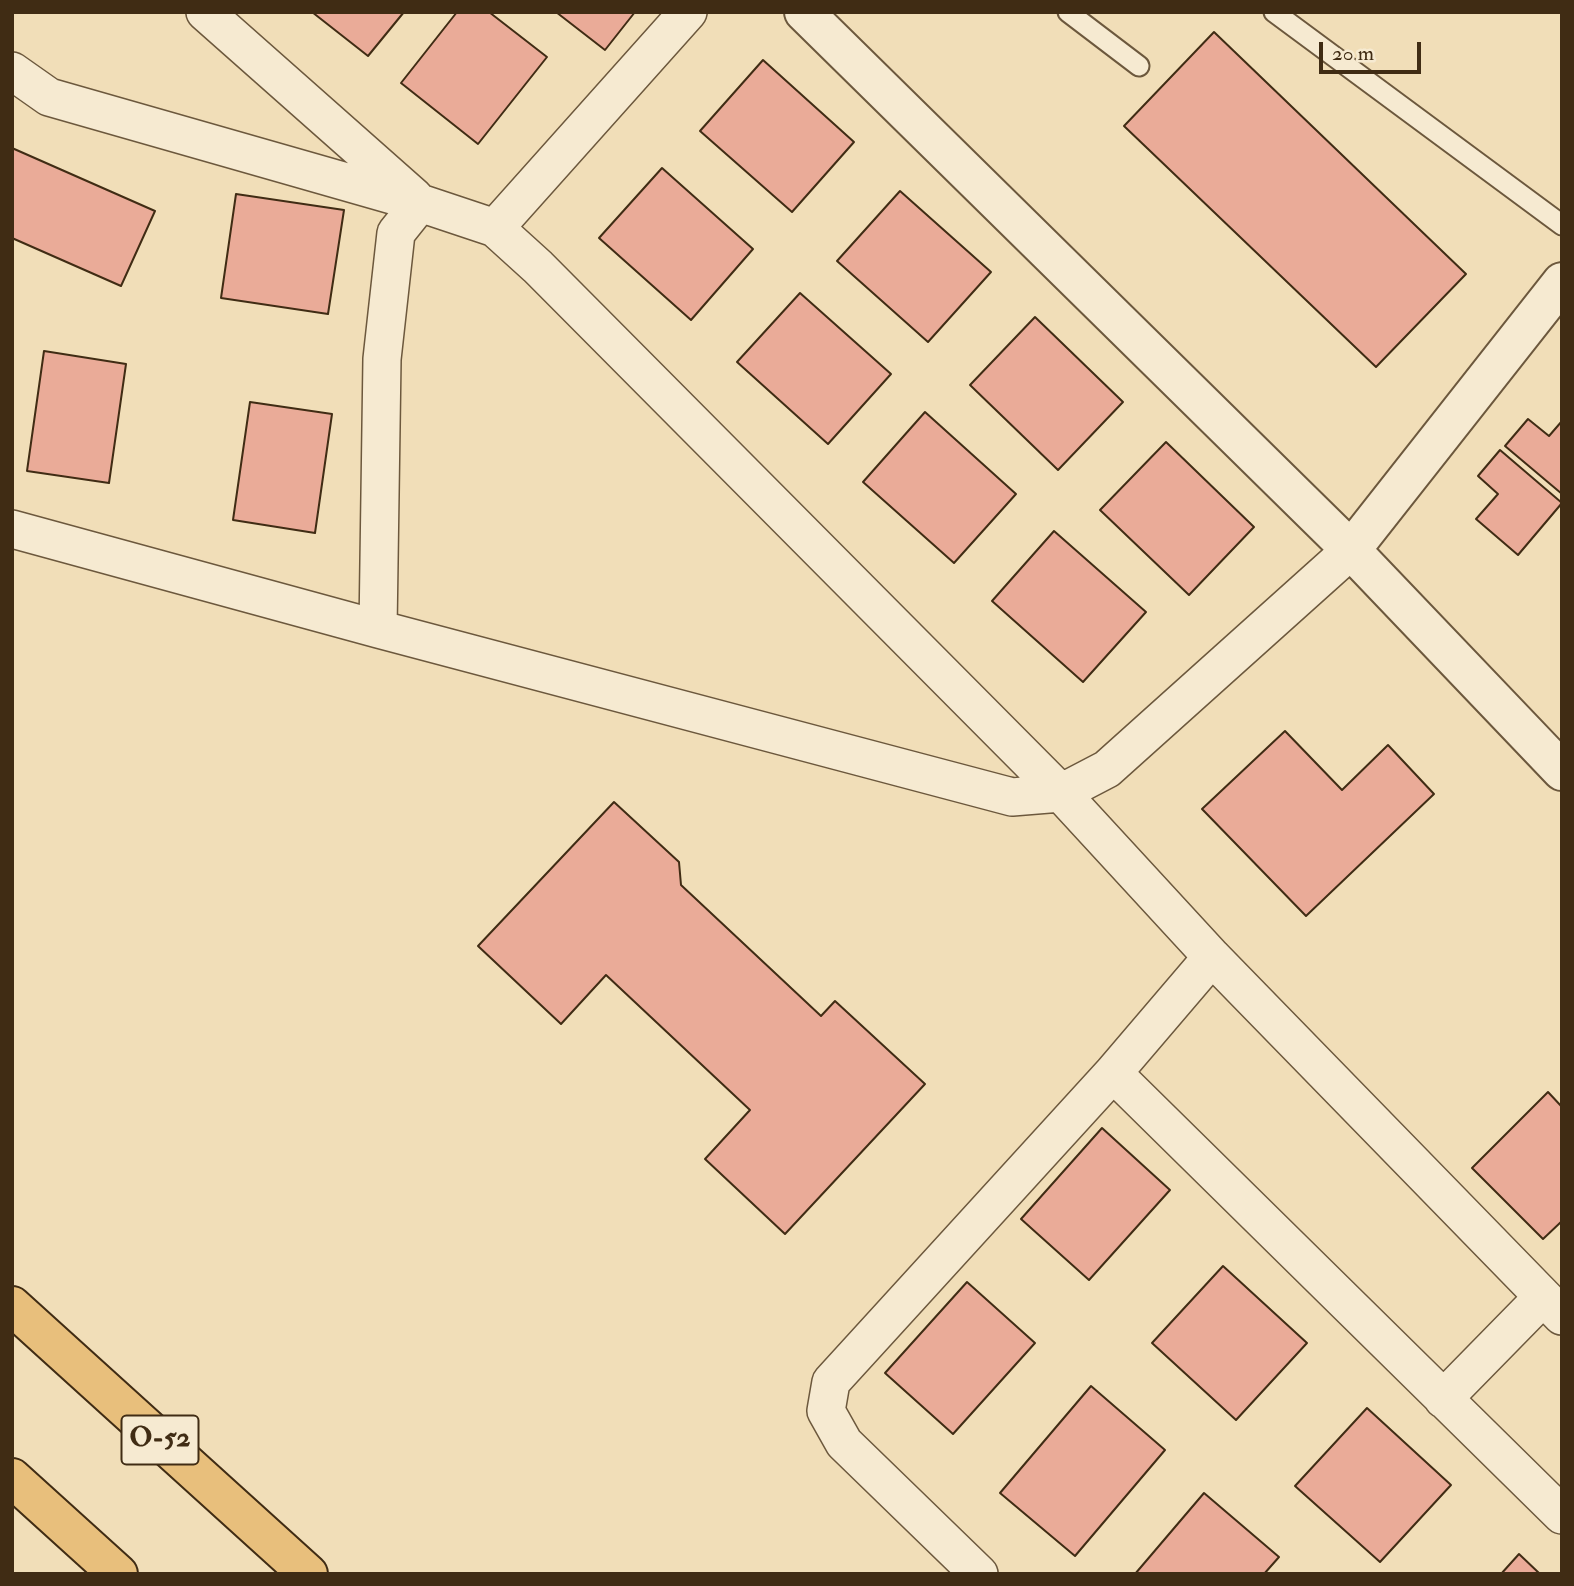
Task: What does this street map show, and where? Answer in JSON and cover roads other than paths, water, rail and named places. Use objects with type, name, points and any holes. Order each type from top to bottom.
[{"type":"highway","name":"O-52","points":[[12,1306],[308,1574]]},
{"type":"highway","points":[[12,1478],[118,1574]]},
{"type":"street","points":[[205,12],[420,203]]},
{"type":"street","points":[[495,228],[688,12]]},
{"type":"street","points":[[804,12],[1351,550],[1559,762]]},
{"type":"street","points":[[12,71],[50,97],[420,203],[495,228],[538,267],[1061,793],[1212,957],[1552,1306],[1443,1399]]},
{"type":"street","points":[[378,629],[382,359],[396,233],[420,203]]},
{"type":"street","points":[[12,529],[1012,797],[1061,793],[1108,769],[1351,550],[1562,282]]},
{"type":"street","points":[[978,1574],[844,1443],[826,1411],[831,1382],[1113,1073],[1212,957]]},
{"type":"street","points":[[1113,1073],[1562,1515]]},
{"type":"lane","points":[[1069,12],[1139,66]]},
{"type":"lane","points":[[1275,12],[1562,225]]}]
